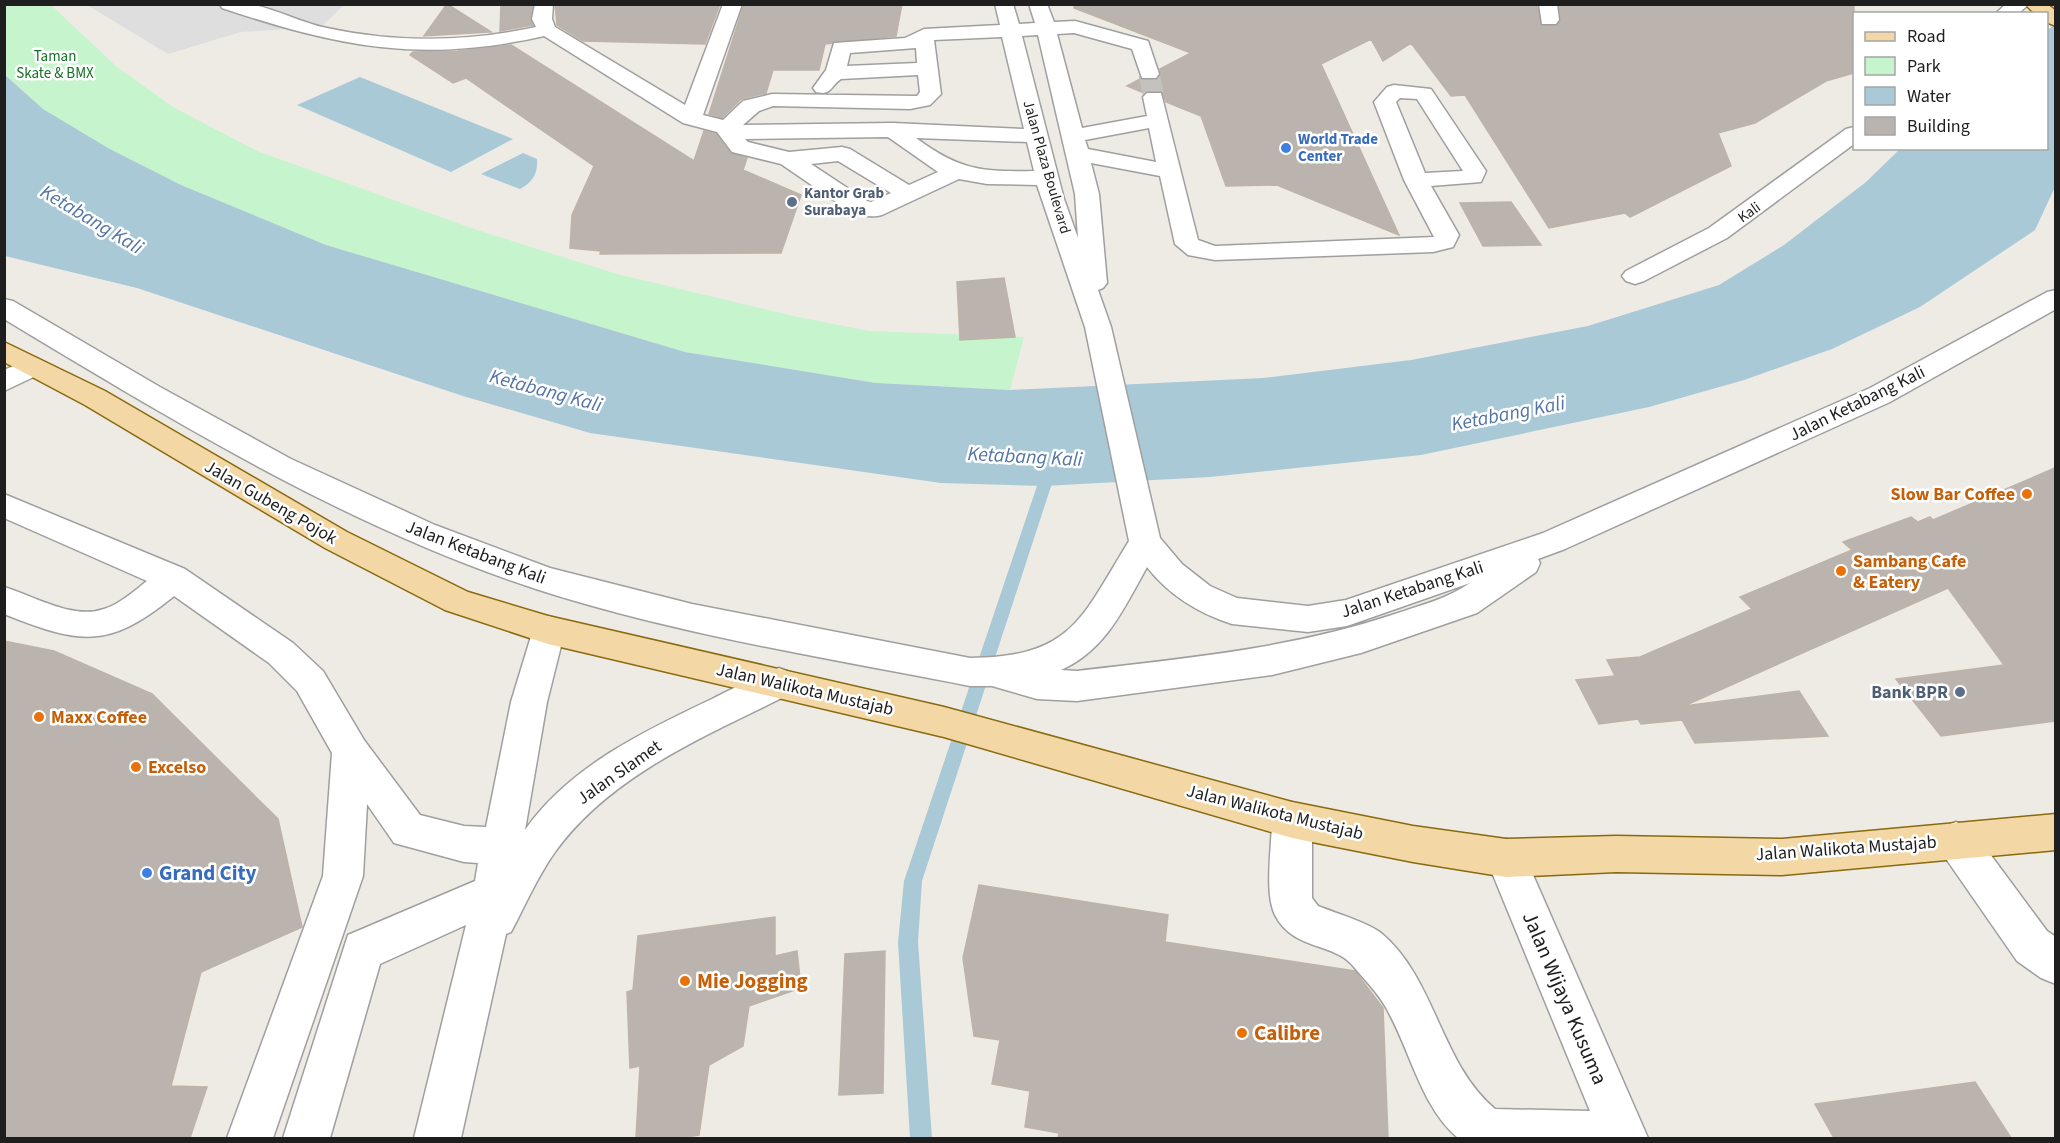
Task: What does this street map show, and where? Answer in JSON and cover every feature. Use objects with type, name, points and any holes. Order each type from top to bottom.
[{"type":"main road","name":"Jalan Gubeng Pojok","points":[[12,370],[94,398],[336,540],[457,601],[548,630]]},
{"type":"main road","name":"Jalan Walikota Mustajab","points":[[548,630],[944,722],[1292,820],[1413,844],[1506,858],[1616,854],[1782,857],[2055,832]]},
{"type":"street","points":[[229,4],[309,20],[341,37],[418,45],[498,42],[547,30]]},
{"type":"street","points":[[544,4],[542,20],[547,30],[691,118],[726,129],[741,132],[893,130],[1036,136]]},
{"type":"street","points":[[691,118],[733,4]]},
{"type":"street","name":"Jalan Plaza Boulevard","points":[[1004,4],[1047,178],[1098,327],[1135,505],[1145,542]]},
{"type":"street","name":"Jalan Plaza Boulevard","points":[[1038,4],[1048,33],[1087,194],[1098,327]]},
{"type":"street","points":[[1986,4],[2001,12]]},
{"type":"street","points":[[2005,12],[2020,4]]},
{"type":"street","points":[[836,73],[841,47],[1048,33],[1075,27],[1141,45],[1149,74]]},
{"type":"street","points":[[726,129],[751,106],[772,100],[816,99],[910,104],[923,101],[931,94],[924,40]]},
{"type":"street","points":[[816,99],[829,77],[836,73],[928,68]]},
{"type":"street","points":[[1075,145],[1156,109],[1187,244],[1197,250],[1215,253],[1433,245],[1444,242],[1447,235],[1416,180],[1385,102],[1394,91],[1424,93],[1475,171],[1473,177],[1465,179],[1416,180]]},
{"type":"street","points":[[726,129],[740,147],[789,159],[842,154],[908,194]]},
{"type":"street","points":[[893,130],[914,148],[956,172],[1000,177],[1047,178]]},
{"type":"street","name":"Kali","points":[[1635,276],[1718,233],[1853,135]]},
{"type":"street","points":[[1075,145],[1171,171]]},
{"type":"street","points":[[789,159],[859,207],[874,210],[956,172]]},
{"type":"street","name":"Jalan Ketabang Kali","points":[[983,672],[1050,658],[1067,651],[1085,637],[1103,612],[1145,542],[1170,573],[1198,595],[1232,610],[1308,619],[1347,613],[1554,541],[1880,395],[2055,298]]},
{"type":"street","name":"Jalan Ketabang Kali","points":[[4,308],[89,359],[280,466],[424,533],[544,579],[692,617],[1036,684],[1077,686],[1272,661],[1361,639],[1465,604],[1554,541]]},
{"type":"street","points":[[4,505],[173,578],[281,653],[310,681],[351,751],[408,830],[464,844],[500,846]]},
{"type":"street","points":[[4,600],[66,621],[92,625],[114,620],[129,612],[173,578]]},
{"type":"street","name":"Jalan Slamet","points":[[438,1138],[484,939],[529,702],[548,630]]},
{"type":"street","name":"Jalan Slamet","points":[[484,939],[541,838],[578,797],[659,742],[779,683]]},
{"type":"street","points":[[250,1138],[343,876],[351,751]]},
{"type":"street","points":[[1292,820],[1291,904],[1303,920],[1365,947],[1400,990],[1449,1089],[1466,1115],[1486,1132],[1624,1137]]},
{"type":"street","points":[[1956,840],[2032,946],[2055,963]]},
{"type":"street","name":"Jalan Wijaya Kusuma","points":[[1506,858],[1624,1137]]},
{"type":"street","points":[[307,1138],[363,950],[491,894]]},
{"type":"green space","name":"Taman Skate & BMX","points":[[4,5],[51,5],[117,67],[173,107],[257,151],[477,230],[617,274],[798,317],[869,331],[1024,337],[1010,390],[876,383],[685,352],[326,245],[181,185],[108,148],[43,109],[5,74]]},
{"type":"shaded area","points":[[87,5],[344,5],[321,27],[241,32],[168,54]]},
{"type":"water","name":"Ketabang Kali","points":[[2055,25],[2055,187],[2035,230],[1920,307],[1832,349],[1744,380],[1649,407],[1421,455],[1210,477],[1044,486],[941,483],[590,433],[463,396],[137,288],[5,256],[4,74],[43,109],[108,148],[181,185],[326,245],[685,352],[876,383],[1010,390],[1263,378],[1411,360],[1588,326],[1719,285],[1784,245],[1866,182],[1899,150],[2048,150],[2048,29]]},
{"type":"water","points":[[360,77],[513,139],[451,172],[297,105]]},
{"type":"water","points":[[523,153],[537,159],[537,164],[534,177],[520,189],[481,174]]},
{"type":"building","points":[[447,4],[491,32],[424,36]]},
{"type":"building","points":[[501,4],[533,4],[530,19],[533,25],[500,31]]},
{"type":"building","points":[[555,4],[720,4],[705,44],[583,41],[557,25]]},
{"type":"building","points":[[744,4],[902,4],[896,36],[825,44],[819,70],[773,70],[766,93],[741,99],[722,118],[709,114]]},
{"type":"building","points":[[1074,4],[1537,4],[1542,26],[1558,25],[1561,20],[1559,4],[1854,4],[1853,73],[1826,81],[1755,123],[1718,133],[1731,166],[1630,217],[1625,213],[1549,228],[1465,95],[1451,96],[1411,43],[1383,61],[1371,39],[1321,64],[1399,235],[1277,185],[1226,186],[1201,116],[1166,102],[1162,91],[1144,93],[1127,86],[1140,79],[1158,79],[1161,75],[1160,69],[1191,53],[1074,8]]},
{"type":"building","points":[[511,45],[694,161],[704,131],[716,134],[730,153],[747,158],[743,170],[801,195],[781,253],[600,254],[601,251],[570,248],[572,215],[594,166],[466,78],[453,83],[410,55],[413,52],[458,51]]},
{"type":"building","points":[[1511,202],[1541,245],[1483,246],[1460,203]]},
{"type":"building","points":[[1004,278],[1015,337],[960,340],[957,282]]},
{"type":"building","points":[[2055,468],[2055,721],[1941,736],[1896,679],[2004,665],[1948,588],[1684,706],[1799,691],[1828,736],[1695,743],[1682,720],[1641,724],[1638,719],[1599,724],[1576,680],[1615,676],[1607,660],[1640,657],[1752,609],[1740,597],[1852,550],[1843,542],[1911,517],[1918,522],[1930,517],[1933,520]]},
{"type":"building","name":"Grand City","points":[[4,641],[54,651],[152,694],[278,819],[302,927],[201,972],[171,1086],[207,1087],[190,1138],[4,1138]]},
{"type":"building","points":[[979,885],[1168,915],[1165,942],[1355,971],[1383,1008],[1388,1138],[1058,1138],[1059,1133],[1025,1127],[1030,1091],[992,1084],[1000,1040],[974,1036],[963,958]]},
{"type":"building","points":[[775,917],[775,956],[797,951],[801,988],[749,1006],[743,1046],[709,1065],[699,1135],[678,1138],[636,1138],[640,1066],[630,1068],[627,992],[633,990],[638,936]]},
{"type":"building","points":[[885,951],[883,1093],[839,1095],[845,954]]},
{"type":"building","points":[[1975,1082],[2011,1138],[1834,1138],[1815,1104]]},
{"type":"waterway","name":"Ketabang Kali","points":[[921,1138],[908,942],[913,881],[1050,468]]},
{"type":"tunnel","points":[[1149,74],[1154,97]]},
{"type":"place","name":"World Trade Center","points":[[1286,148]]},
{"type":"place","name":"Kantor Grab Surabaya","points":[[792,202]]},
{"type":"place","name":"Slow Bar Coffee","points":[[2027,494]]},
{"type":"place","name":"Sambang Cafe & Eatery","points":[[1841,571]]},
{"type":"place","name":"Bank BPR","points":[[1960,692]]},
{"type":"place","name":"Maxx Coffee","points":[[39,717]]},
{"type":"place","name":"Excelso","points":[[136,767]]},
{"type":"place","name":"Grand City","points":[[147,873]]},
{"type":"place","name":"Mie Jogging","points":[[685,981]]},
{"type":"place","name":"Calibre","points":[[1242,1033]]}]
